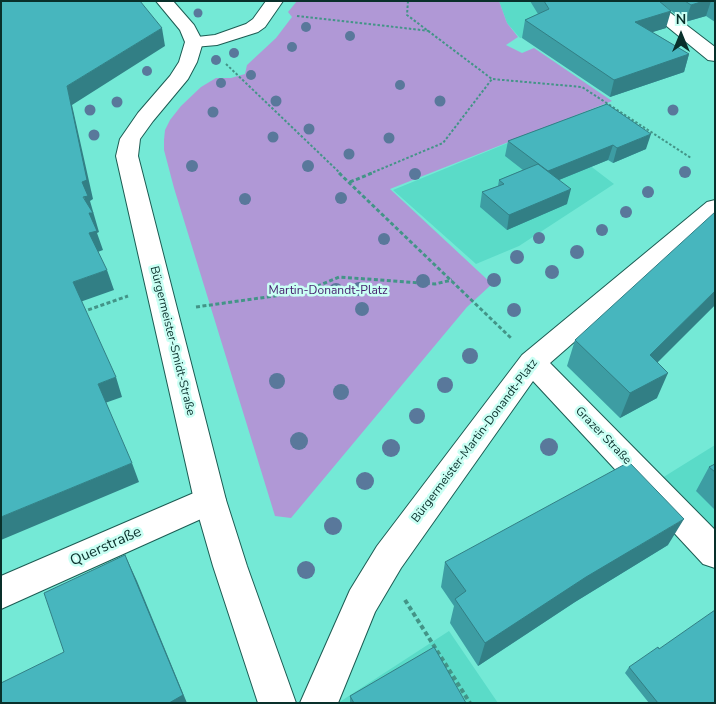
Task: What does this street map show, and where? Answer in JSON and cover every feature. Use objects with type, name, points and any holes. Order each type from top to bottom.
[{"type":"street","points":[[164,1],[188,29],[194,42],[217,40],[252,28],[259,23],[275,1]]},
{"type":"street","points":[[644,1],[715,56]]},
{"type":"street","name":"Bürgermeister-Smidt-Straße","points":[[194,42],[188,62],[178,79],[145,117],[130,139],[128,147],[131,174],[166,312],[210,500],[230,566],[277,703]]},
{"type":"street","name":"Bürgermeister-Martin-Donandt-Platz","points":[[319,703],[362,602],[383,566],[532,362],[715,207]]},
{"type":"street","name":"Grazer Straße","points":[[532,362],[715,553]]},
{"type":"street","name":"Querstraße","points":[[1,593],[210,500]]},
{"type":"path","points":[[408,1],[407,15],[492,78],[582,87],[691,158]]},
{"type":"path","points":[[294,16],[430,31]]},
{"type":"path","points":[[194,42],[212,51],[490,316],[532,362]]},
{"type":"path","points":[[350,182],[443,143],[492,78]]},
{"type":"path","points":[[166,312],[303,292],[340,277],[435,284],[452,280]]},
{"type":"path","points":[[74,315],[159,285]]},
{"type":"path","points":[[383,566],[470,703]]},
{"type":"shaded area","points":[[499,1],[611,1],[566,31],[520,38],[507,23]]},
{"type":"shaded area","points":[[542,129],[614,184],[519,246],[476,264],[393,190]]},
{"type":"shaded area","points":[[715,445],[715,533],[662,478]]},
{"type":"shaded area","points":[[449,631],[498,703],[338,703]]},
{"type":"green space","name":"Martin-Donandt-Platz","points":[[297,1],[499,1],[507,23],[518,37],[506,45],[522,53],[534,48],[612,101],[390,189],[492,284],[467,307],[291,518],[275,516],[174,188],[164,150],[164,140],[165,130],[170,120],[181,106],[201,87],[216,78],[231,78],[245,74],[247,65],[276,38],[292,17],[288,12]]},
{"type":"building","points":[[1,1],[140,1],[162,28],[67,86],[87,180],[82,182],[88,196],[83,197],[93,213],[89,213],[97,231],[89,233],[107,270],[73,282],[116,377],[98,384],[132,463],[1,517]]},
{"type":"building","points":[[544,1],[659,1],[671,11],[635,22],[689,54],[614,80],[525,20],[549,9]]},
{"type":"building","points":[[685,1],[704,1],[691,5]]},
{"type":"building","points":[[607,104],[651,134],[617,148],[613,145],[548,171],[508,141]]},
{"type":"building","points":[[538,164],[571,189],[509,215],[482,192],[504,184],[499,180]]},
{"type":"building","points":[[715,212],[715,291],[650,355],[668,373],[630,393],[575,340]]},
{"type":"building","points":[[629,462],[684,519],[586,577],[485,643],[455,599],[466,591],[445,562]]},
{"type":"building","points":[[715,464],[715,472],[709,467]]},
{"type":"building","points":[[125,555],[183,695],[169,703],[1,703],[1,683],[64,652],[44,593]]},
{"type":"building","points":[[715,610],[715,703],[658,703],[629,667],[658,647],[659,649]]},
{"type":"building","points":[[434,647],[466,703],[354,703],[350,696]]}]
